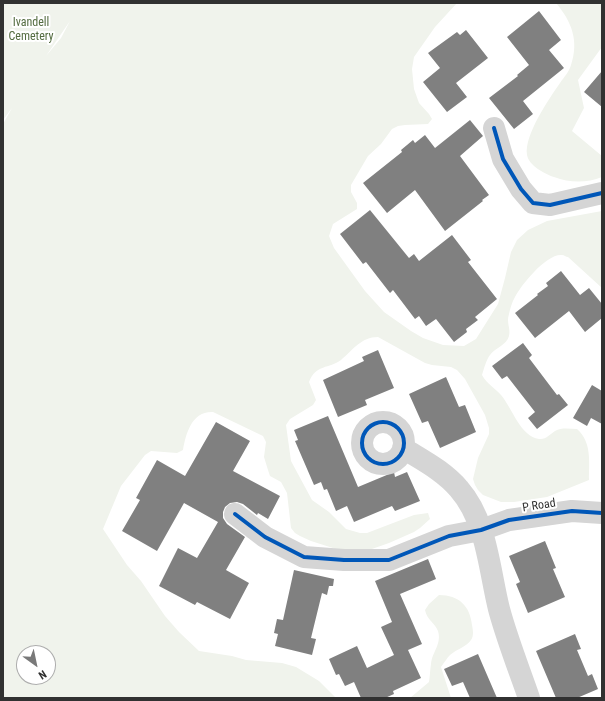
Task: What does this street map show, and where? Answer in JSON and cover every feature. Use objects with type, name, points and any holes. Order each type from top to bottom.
[{"type":"street","points":[[494,128],[503,159],[521,189],[533,204],[550,205],[602,193]]},
{"type":"street","points":[[403,448],[449,478],[469,502],[481,530],[499,610],[529,698]]},
{"type":"street","name":"P Road","points":[[236,514],[265,537],[304,557],[344,560],[389,560],[449,536],[481,530],[509,520],[572,511],[602,512]]},
{"type":"green space","name":"Ivandell Cemetery","points":[[3,3],[457,3],[435,27],[414,57],[412,69],[414,89],[419,103],[432,119],[428,124],[405,125],[392,129],[381,144],[368,156],[351,185],[351,192],[357,203],[357,209],[333,224],[329,236],[334,248],[365,291],[384,312],[423,338],[443,345],[464,346],[476,339],[498,304],[511,252],[517,240],[528,230],[547,221],[602,211],[602,288],[568,257],[562,255],[556,256],[542,264],[523,285],[515,297],[508,317],[508,339],[490,355],[482,375],[486,381],[501,395],[522,428],[533,437],[541,439],[546,438],[558,430],[577,429],[585,440],[589,453],[589,480],[547,497],[514,502],[501,502],[483,495],[478,490],[473,479],[478,458],[489,434],[489,428],[485,415],[465,379],[457,370],[451,367],[425,363],[378,337],[367,339],[341,360],[315,372],[312,376],[309,382],[316,400],[313,405],[290,419],[286,425],[291,461],[312,500],[329,512],[346,529],[360,533],[367,533],[414,515],[428,513],[430,519],[420,528],[389,543],[369,550],[336,549],[300,536],[291,528],[287,493],[281,482],[270,476],[264,457],[266,442],[263,436],[213,412],[200,415],[191,424],[183,450],[177,453],[151,451],[145,455],[121,486],[103,529],[127,565],[141,581],[165,616],[199,651],[232,656],[246,660],[282,663],[296,667],[319,681],[336,698],[3,698],[3,124],[12,108],[3,120]],"holes":[[[70,21],[61,38],[46,56]]]},
{"type":"green space","points":[[556,3],[602,3],[602,47],[578,80],[584,108],[572,131],[602,156],[602,177],[590,180],[572,181],[550,176],[534,166],[528,159],[527,155],[529,138],[533,128],[555,90],[569,70],[573,56],[574,40],[570,25],[562,10]]},
{"type":"green space","points":[[439,595],[458,599],[466,607],[471,618],[473,637],[467,644],[450,655],[441,667],[451,698],[410,698],[429,682],[432,660],[438,644],[439,636],[437,628],[427,616],[425,610]]},
{"type":"building","points":[[539,11],[561,40],[549,50],[564,68],[523,101],[533,114],[514,129],[489,98],[518,76],[517,75],[529,65],[507,37]]},
{"type":"building","points":[[466,30],[488,58],[456,83],[467,97],[447,112],[423,82],[440,68],[428,53],[457,32],[460,35]]},
{"type":"building","points":[[602,71],[602,107],[584,92]]},
{"type":"building","points":[[470,120],[483,136],[460,156],[489,195],[445,231],[415,190],[387,213],[363,183],[402,152],[401,150],[413,140],[415,143],[425,135],[435,148]]},
{"type":"building","points":[[370,210],[409,258],[414,254],[419,261],[452,235],[471,260],[468,262],[497,299],[475,317],[478,320],[466,329],[467,332],[454,342],[436,319],[426,326],[419,316],[415,319],[393,290],[390,293],[366,262],[363,264],[340,234]]},
{"type":"building","points":[[561,271],[580,295],[589,288],[602,304],[602,318],[585,332],[569,311],[535,338],[515,313],[548,286],[546,283]]},
{"type":"building","points":[[523,343],[532,355],[529,358],[557,395],[559,394],[568,405],[537,429],[528,418],[535,412],[507,376],[502,379],[492,366]]},
{"type":"building","points":[[378,350],[394,388],[365,400],[367,405],[338,417],[323,380],[364,361],[362,357]]},
{"type":"building","points":[[446,377],[459,407],[465,405],[476,432],[440,448],[428,421],[422,423],[409,394]]},
{"type":"building","points":[[592,385],[602,391],[602,424],[591,418],[587,426],[573,418]]},
{"type":"building","points":[[328,416],[358,487],[394,472],[395,477],[407,472],[420,501],[395,511],[392,506],[354,522],[347,506],[336,511],[327,489],[324,490],[321,482],[314,485],[295,441],[298,440],[294,430]]},
{"type":"building","points":[[216,422],[250,441],[233,471],[280,496],[268,519],[258,513],[257,515],[243,504],[237,502],[230,503],[225,507],[223,518],[227,524],[245,537],[226,570],[249,583],[230,619],[197,602],[195,605],[159,586],[178,548],[197,558],[218,522],[184,503],[157,551],[122,531],[140,500],[136,498],[157,460],[185,476]]},
{"type":"building","points":[[545,541],[556,568],[553,569],[565,597],[528,613],[516,584],[520,582],[509,556]]},
{"type":"building","points":[[428,559],[436,579],[400,594],[422,644],[408,650],[421,678],[393,691],[394,694],[385,698],[361,698],[354,682],[345,686],[339,674],[336,675],[329,659],[357,646],[367,668],[394,655],[381,627],[392,622],[375,581]]},
{"type":"building","points":[[294,570],[334,579],[333,586],[329,586],[327,595],[322,593],[311,638],[316,639],[312,655],[275,646],[278,634],[274,633],[277,619],[283,620]]},
{"type":"building","points":[[575,634],[581,649],[577,650],[588,676],[592,674],[598,689],[577,698],[556,698],[536,651]]},
{"type":"building","points":[[478,654],[497,698],[470,698],[463,682],[452,686],[444,669]]},
{"type":"cycle path","points":[[494,128],[503,159],[521,189],[533,203],[550,205],[602,193]]},
{"type":"cycle path","points":[[383,422],[398,428],[404,443],[398,458],[383,464],[368,458],[362,443],[368,428],[383,422]]},
{"type":"cycle path","points":[[235,514],[265,537],[304,557],[344,560],[389,560],[449,536],[481,530],[509,520],[572,511],[602,513]]}]
